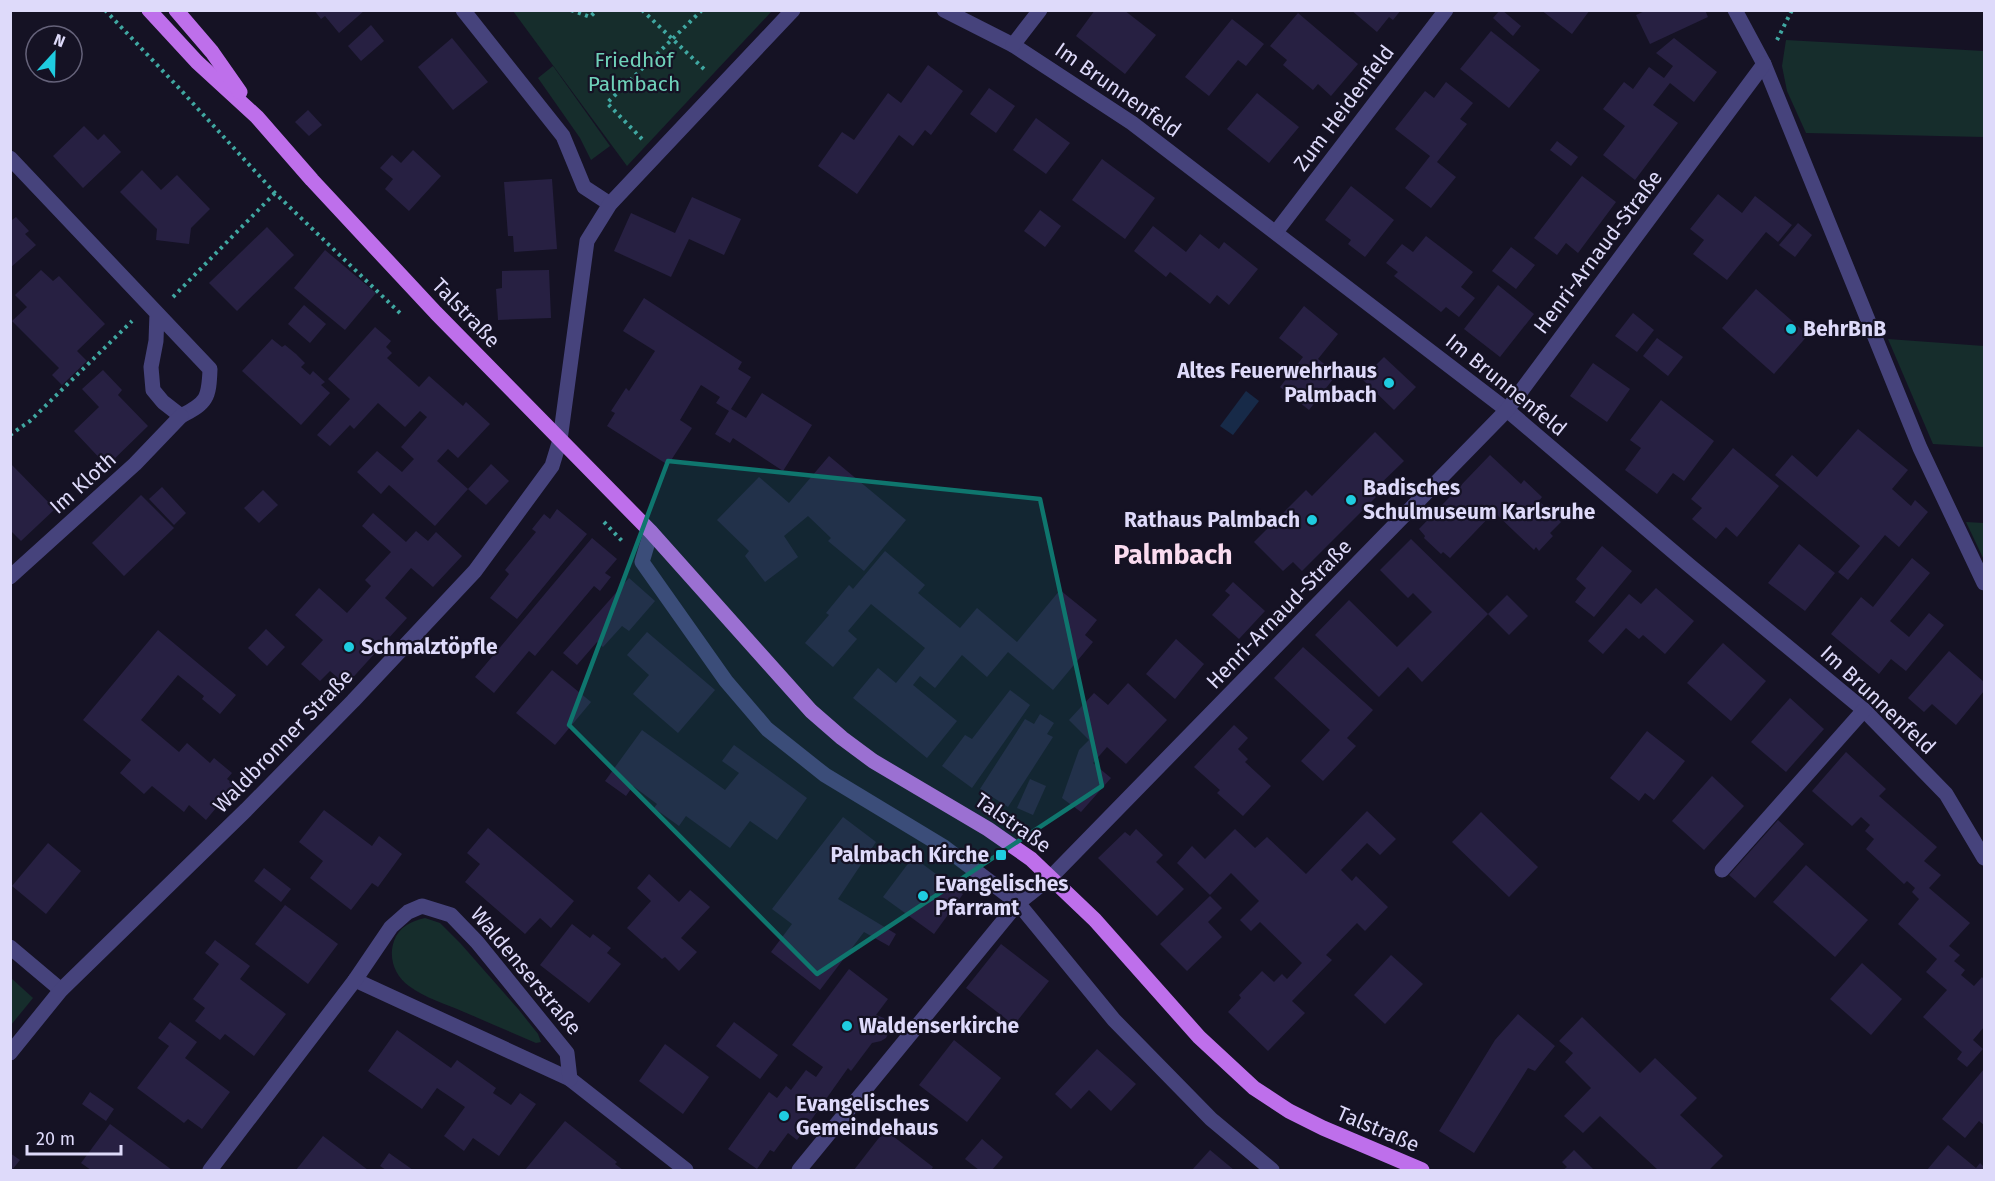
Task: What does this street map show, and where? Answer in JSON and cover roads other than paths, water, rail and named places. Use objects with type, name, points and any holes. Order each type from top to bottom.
[{"type":"main road","name":"Talstraße","points":[[149,10],[197,62],[257,117],[312,180],[436,313],[651,532],[781,680],[826,724],[873,761],[988,828],[1031,859],[1095,920],[1199,1037],[1254,1088],[1289,1111],[1323,1128],[1422,1170]]},
{"type":"main road","name":"Talstraße","points":[[176,10],[212,52],[257,117]]},
{"type":"street","points":[[463,10],[563,136],[584,187],[610,204]]},
{"type":"street","name":"Waldbronner Straße","points":[[10,1053],[61,990],[246,810],[475,571],[552,466],[560,440],[587,241],[610,204],[793,10]]},
{"type":"street","name":"Im Brunnenfeld","points":[[944,10],[1013,45],[1132,123],[1507,410],[1864,710],[1946,794],[1984,858]]},
{"type":"street","points":[[1013,45],[1040,10]]},
{"type":"street","name":"Zum Heidenfeld","points":[[1276,232],[1446,10]]},
{"type":"street","points":[[1735,10],[1764,64],[1920,448],[1984,583]]},
{"type":"street","name":"Henri-Arnaud-Straße","points":[[799,1170],[1018,903],[1051,877],[1507,410],[1764,64]]},
{"type":"street","name":"Im Kloth","points":[[10,158],[210,369],[209,390],[200,407],[181,416],[135,464],[10,577]]},
{"type":"street","points":[[153,309],[156,341],[151,367],[153,390],[163,402],[181,416]]},
{"type":"street","points":[[651,532],[642,562],[726,681],[767,729],[825,775],[944,847],[1018,903],[1114,1020],[1211,1119],[1272,1170]]},
{"type":"street","points":[[1722,870],[1864,710]]},
{"type":"street","name":"Waldenserstraße","points":[[210,1170],[355,980],[391,927],[408,912],[422,906],[451,915],[477,942],[567,1053],[570,1079]]},
{"type":"street","points":[[10,946],[61,990]]},
{"type":"street","points":[[355,980],[570,1079],[686,1170]]},
{"type":"water","points":[[1246,391],[1259,401],[1233,435],[1220,426]]},
{"type":"place","name":"BehrBnB","points":[[1791,329]]},
{"type":"place","name":"Altes Feuerwehrhaus Palmbach","points":[[1389,383]]},
{"type":"place","name":"Badisches Schulmuseum Karlsruhe","points":[[1351,500]]},
{"type":"place","name":"Rathaus Palmbach","points":[[1312,520]]},
{"type":"place","name":"Schmalztöpfle","points":[[349,647]]},
{"type":"place","name":"Palmbach Kirche","points":[[1001,855]]},
{"type":"place","name":"Evangelisches Pfarramt","points":[[923,896]]},
{"type":"place","name":"Waldenserkirche","points":[[847,1026]]},
{"type":"place","name":"Evangelisches Gemeindehaus","points":[[784,1116]]},
{"type":"district","name":"Palmbach","points":[[1173,555]]},
{"type":"park label","name":"Friedhof Palmbach","points":[[634,72]]}]
